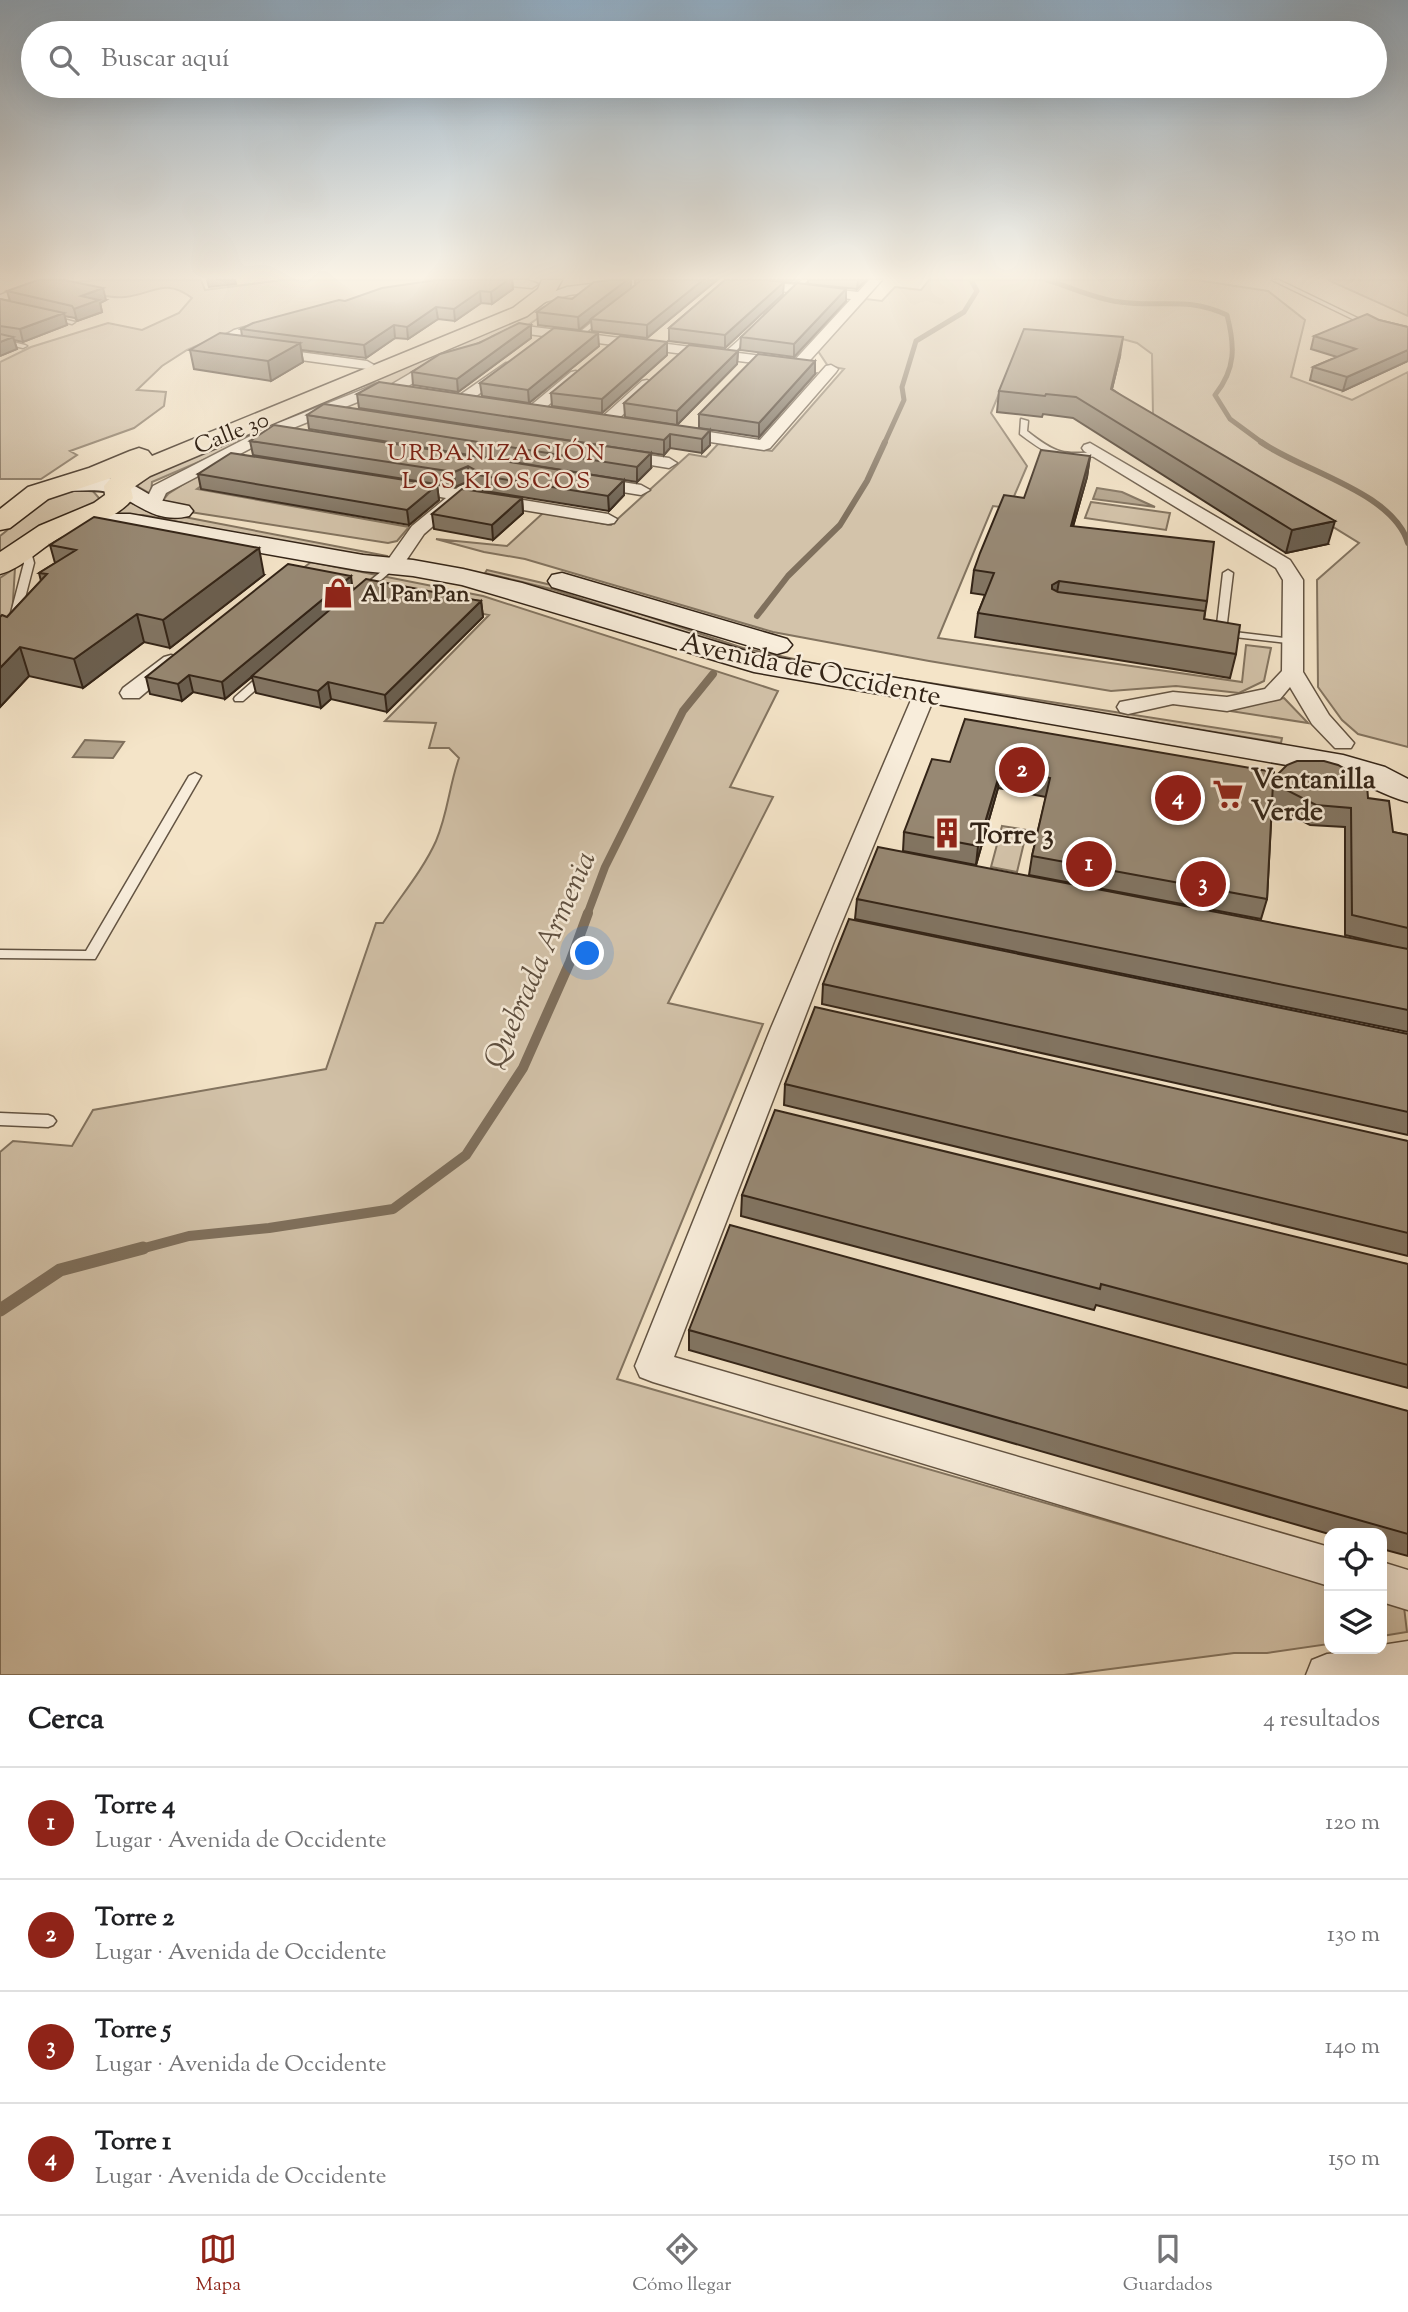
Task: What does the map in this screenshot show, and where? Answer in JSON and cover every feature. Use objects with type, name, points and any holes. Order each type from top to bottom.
[{"type":"main road","name":"Calle 30","points":[[5,515],[38,493],[384,358]]},
{"type":"main road","name":"Calle 30","points":[[0,565],[49,532],[104,509],[119,498],[117,486],[141,470],[410,358]]},
{"type":"main road","name":"Avenida de Occidente","points":[[66,484],[92,482],[117,486],[152,506],[400,556],[530,572],[778,646],[1343,743],[1408,767]]},
{"type":"main road","name":"Avenida de Occidente","points":[[49,532],[110,522],[130,522],[299,561],[362,563],[400,556],[519,590],[717,654],[1343,765],[1373,774],[1408,792]]},
{"type":"street","points":[[317,358],[367,365]]},
{"type":"street","points":[[152,506],[159,490],[272,431],[386,389],[446,358]]},
{"type":"street","points":[[486,404],[456,400],[517,358]]},
{"type":"street","points":[[400,556],[418,530],[494,467],[531,442],[556,414],[528,410],[597,358]]},
{"type":"street","points":[[632,425],[600,420],[676,358]]},
{"type":"street","points":[[657,429],[764,445],[831,369],[746,358]]},
{"type":"street","points":[[798,365],[804,358]]},
{"type":"street","points":[[736,378],[754,359]]},
{"type":"street","points":[[386,389],[415,394]]},
{"type":"street","points":[[325,410],[352,414]]},
{"type":"street","points":[[682,433],[700,414]]},
{"type":"street","points":[[272,431],[312,437]]},
{"type":"street","points":[[498,437],[531,442]]},
{"type":"street","points":[[1095,450],[1283,564],[1293,580],[1292,672],[1320,719],[1343,743]]},
{"type":"street","points":[[603,453],[669,463]]},
{"type":"street","points":[[223,458],[250,462]]},
{"type":"street","points":[[468,462],[521,471]]},
{"type":"street","points":[[574,479],[640,490]]},
{"type":"street","points":[[385,483],[608,519]]},
{"type":"street","points":[[131,693],[186,649]]},
{"type":"street","points":[[1128,707],[1173,698],[1227,704],[1272,694],[1292,672]]},
{"type":"street","points":[[925,693],[855,852],[828,924],[805,1013],[722,1226],[653,1366],[1324,1566]]},
{"type":"street","points":[[855,852],[881,857]]},
{"type":"street","points":[[828,924],[855,930]]},
{"type":"street","points":[[1387,1584],[1408,1590]]},
{"type":"street","points":[[1327,1675],[1408,1662]]},
{"type":"lane","points":[[1024,421],[1023,432],[1052,455],[1075,457],[1095,450]]},
{"type":"lane","points":[[0,645],[11,634],[29,563],[25,548]]},
{"type":"lane","points":[[352,601],[400,556]]},
{"type":"lane","points":[[1221,633],[1228,573]]},
{"type":"lane","points":[[0,626],[11,634]]},
{"type":"lane","points":[[1207,631],[1292,642]]},
{"type":"lane","points":[[239,699],[270,672]]},
{"type":"lane","points":[[0,954],[90,956],[195,776]]},
{"type":"lane","points":[[0,1119],[48,1121]]},
{"type":"shaded area","points":[[8,358],[174,358],[137,390],[166,392],[164,406],[134,428],[70,451],[77,455],[41,479],[0,479],[0,362]]},
{"type":"shaded area","points":[[425,358],[445,358],[415,370],[395,385],[374,383],[353,389]]},
{"type":"shaded area","points":[[823,358],[1014,358],[991,413],[1027,466],[1009,508],[993,506],[938,638],[1242,682],[1246,645],[1271,648],[1264,681],[1239,693],[1176,686],[1111,691],[929,661],[773,632],[525,559],[484,552],[436,539],[507,546],[543,513],[611,525],[689,454],[706,457],[718,444],[772,451],[844,369],[828,366]]},
{"type":"shaded area","points":[[1152,358],[1296,358],[1291,377],[1352,400],[1408,372],[1408,747],[1358,734],[1342,720],[1318,687],[1317,580],[1359,543],[1153,416]]},
{"type":"shaded area","points":[[369,389],[152,482],[151,494],[137,486],[162,470],[248,430]]},
{"type":"shaded area","points":[[229,466],[197,489],[409,527],[397,541],[388,543],[165,506],[163,500],[168,494],[207,469]]},
{"type":"shaded area","points":[[1097,488],[1122,492],[1155,507],[1093,499]]},
{"type":"shaded area","points":[[91,489],[99,498],[98,502],[0,555],[0,536],[31,510],[62,494]]},
{"type":"shaded area","points":[[127,501],[148,510],[387,556],[386,558],[292,544],[143,515],[106,515]]},
{"type":"shaded area","points":[[1091,502],[1170,513],[1166,530],[1085,518]]},
{"type":"shaded area","points":[[311,562],[483,596],[778,691],[730,787],[773,797],[668,1003],[763,1024],[617,1379],[1324,1584],[1324,1645],[1267,1653],[1234,1653],[1064,1675],[0,1675],[0,1152],[13,1141],[72,1146],[93,1110],[326,1069],[376,923],[383,923],[418,873],[431,852],[443,820],[459,758],[449,748],[429,748],[436,723],[385,721],[489,615],[293,576]]},
{"type":"shaded area","points":[[15,568],[11,633],[0,634],[0,578]]},
{"type":"shaded area","points":[[487,570],[560,587],[743,648],[840,669],[1282,738],[1281,743],[771,659],[723,646],[555,590],[485,573]]},
{"type":"shaded area","points":[[1284,698],[1308,723],[1224,710]]},
{"type":"shaded area","points":[[85,740],[124,742],[113,758],[73,757]]},
{"type":"shaded area","points":[[1002,826],[1027,830],[1017,872],[991,867]]},
{"type":"shaded area","points":[[1387,1602],[1404,1607],[1407,1632],[1387,1635]]},
{"type":"building","points":[[248,358],[273,358],[268,361]]},
{"type":"building","points":[[434,358],[486,358],[457,379],[412,372]]},
{"type":"building","points":[[513,358],[567,358],[528,390],[480,383]]},
{"type":"building","points":[[593,358],[649,358],[602,399],[551,393]]},
{"type":"building","points":[[674,358],[731,358],[677,411],[624,403]]},
{"type":"building","points":[[754,358],[815,361],[759,423],[699,414]]},
{"type":"building","points":[[1012,358],[1118,358],[1111,389],[1335,521],[1292,530],[1076,397],[999,391]]},
{"type":"building","points":[[1334,358],[1390,358],[1347,377],[1313,367]]},
{"type":"building","points":[[379,382],[710,430],[702,439],[670,434],[664,440],[357,394]]},
{"type":"building","points":[[324,404],[651,453],[637,467],[307,415]]},
{"type":"building","points":[[274,425],[624,480],[608,496],[477,475],[477,471],[468,466],[454,472],[250,441]]},
{"type":"building","points":[[1041,450],[1090,456],[1071,526],[1214,542],[1207,601],[1059,581],[1052,585],[1052,589],[1058,592],[1205,611],[1204,619],[1240,625],[1236,654],[978,613],[994,573],[974,570],[980,553],[1004,495],[1024,498]]},
{"type":"building","points":[[231,453],[437,485],[407,510],[198,474]]},
{"type":"building","points":[[462,489],[522,498],[492,525],[432,514]]},
{"type":"building","points":[[94,517],[259,548],[163,620],[137,614],[74,659],[20,647],[0,668],[0,617],[7,617],[47,574],[39,573],[76,550],[50,545]]},
{"type":"building","points":[[288,564],[351,576],[222,682],[189,675],[178,684],[146,677]]},
{"type":"building","points":[[366,579],[481,601],[385,695],[328,682],[318,691],[252,676]]},
{"type":"building","points":[[965,719],[1274,772],[1274,778],[1287,765],[1297,761],[1324,761],[1338,765],[1361,778],[1367,785],[1368,798],[1389,801],[1393,832],[1408,835],[1408,928],[1352,915],[1351,808],[1316,805],[1273,783],[1267,899],[1032,856],[1050,778],[1001,769],[978,846],[904,832],[932,759],[950,762]]},
{"type":"building","points":[[878,847],[1408,949],[1408,1010],[857,899]]},
{"type":"building","points":[[849,919],[1408,1034],[1408,1112],[823,984]]},
{"type":"building","points":[[815,1007],[1408,1141],[1408,1233],[785,1084]]},
{"type":"building","points":[[775,1110],[1408,1264],[1408,1365],[1101,1284],[1100,1289],[742,1195]]},
{"type":"building","points":[[730,1225],[1408,1411],[1408,1534],[1387,1528],[689,1330]]},
{"type":"waterway","name":"Quebrada Armenia","points":[[884,444],[904,400],[902,387],[911,358]]},
{"type":"waterway","points":[[1232,358],[1227,376],[1215,395],[1230,419],[1263,444]]},
{"type":"waterway","name":"Quebrada Armenia","points":[[757,616],[788,576],[840,525],[867,481],[885,442]]},
{"type":"waterway","points":[[1263,444],[1366,496],[1399,525],[1408,543]]},
{"type":"waterway","name":"Quebrada Armenia","points":[[587,915],[605,867],[683,711],[713,674]]},
{"type":"waterway","name":"Quebrada Armenia","points":[[137,1250],[189,1236],[269,1228],[393,1209],[466,1155],[523,1068],[570,962],[588,913]]},
{"type":"waterway","name":"Quebrada Armenia","points":[[0,1310],[60,1270],[143,1248]]},
{"type":"place","name":"Al Pan Pan","points":[[338,593]]},
{"type":"place","name":"Torre 2","points":[[1022,770]]},
{"type":"place","name":"Ventanilla Verde","points":[[1228,794]]},
{"type":"place","name":"Torre 1","points":[[1178,798]]},
{"type":"place","name":"Torre 3","points":[[947,833]]},
{"type":"place","name":"Torre 4","points":[[1089,864]]},
{"type":"place","name":"Torre 5","points":[[1203,884]]},
{"type":"district","name":"URBANIZACIÓN LOS KIOSCOS","points":[[497,466]]}]
